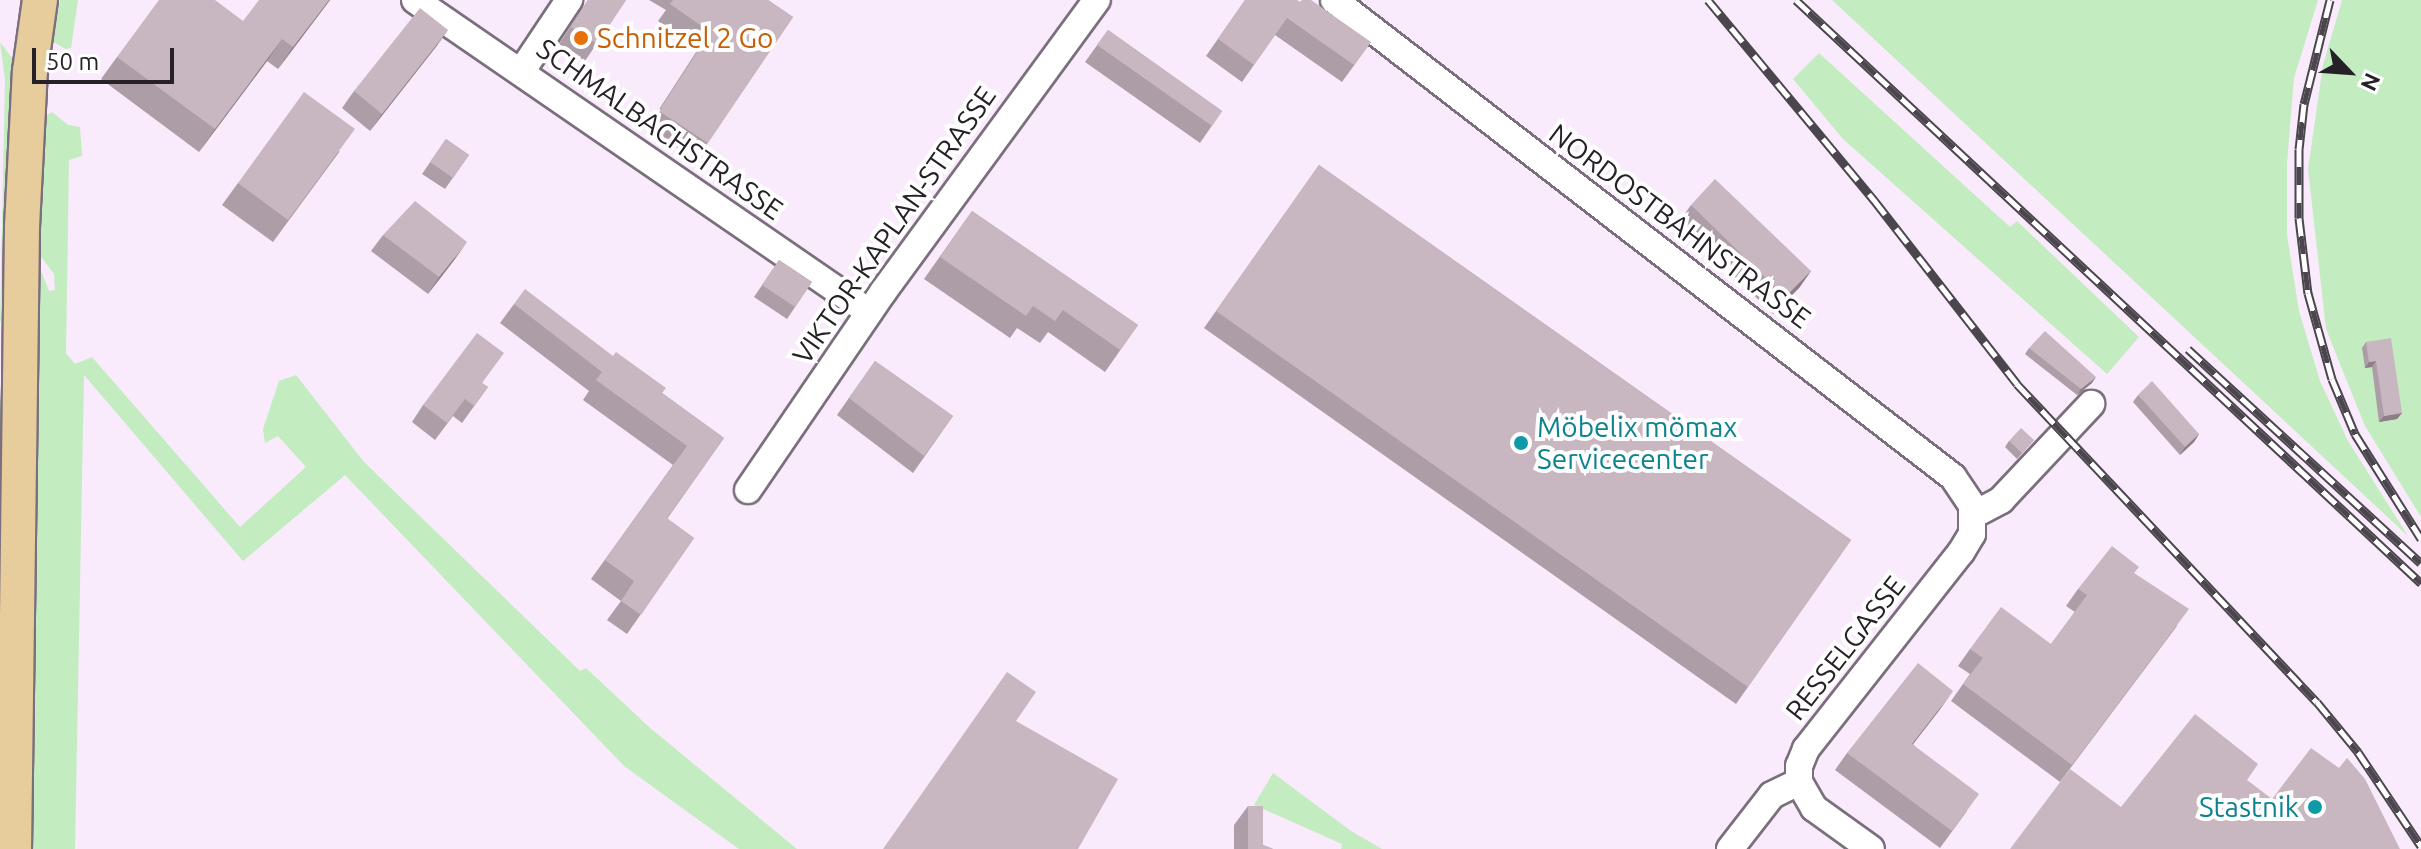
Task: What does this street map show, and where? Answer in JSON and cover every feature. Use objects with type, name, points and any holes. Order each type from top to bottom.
[{"type":"main road","points":[[14,849],[22,227],[30,71],[40,0]]},
{"type":"street","name":"SCHMALBACHSTRASSE","points":[[415,0],[869,312]]},
{"type":"street","points":[[521,72],[569,0]]},
{"type":"street","name":"VIKTOR-KAPLAN-STRASSE","points":[[748,490],[869,312],[1097,0]]},
{"type":"street","name":"NORDOSTBAHNSTRASSE","points":[[1334,0],[1953,477],[1975,514]]},
{"type":"street","points":[[1975,514],[2001,500],[2091,404]]},
{"type":"street","name":"RESSELGASSE","points":[[1799,782],[1806,749],[1961,552],[1975,514]]},
{"type":"street","points":[[1730,849],[1772,795],[1799,782],[1814,808],[1871,849]]},
{"type":"green space","points":[[60,0],[78,0],[71,48],[66,49],[53,42]]},
{"type":"green space","points":[[1832,0],[2318,0],[2294,78],[2287,163],[2287,235],[2299,311],[2320,381],[2348,441],[2408,536]]},
{"type":"green space","points":[[2342,0],[2421,0],[2421,517],[2365,426],[2326,329],[2308,169],[2323,65]]},
{"type":"green space","points":[[0,42],[13,59],[10,300],[0,323],[5,80]]},
{"type":"green space","points":[[1819,53],[2010,227],[2017,221],[2139,337],[2107,374],[1843,139],[1793,79]]},
{"type":"green space","points":[[52,112],[68,125],[80,127],[82,156],[69,160],[66,353],[75,364],[92,357],[240,527],[306,467],[278,436],[265,443],[263,429],[279,381],[296,375],[364,462],[580,671],[586,668],[649,727],[797,849],[739,849],[624,766],[345,475],[243,561],[84,375],[75,849],[26,849],[36,273],[42,273],[49,291],[55,290],[54,274],[35,249],[45,116]]},
{"type":"green space","points":[[0,398],[6,406],[0,659]]},
{"type":"green space","points":[[1273,773],[1351,831],[1382,849],[1341,849],[1342,844],[1254,805]]},
{"type":"building","points":[[159,0],[215,0],[243,21],[259,0],[329,0],[293,47],[282,39],[215,129],[117,57]]},
{"type":"building","points":[[588,0],[626,0],[597,44],[571,27]]},
{"type":"building","points":[[673,0],[768,0],[793,17],[708,143],[659,111],[710,32],[670,4]]},
{"type":"building","points":[[1245,0],[1311,0],[1371,42],[1354,65],[1287,18],[1254,65],[1218,39]]},
{"type":"building","points":[[420,8],[448,30],[382,114],[354,91]]},
{"type":"building","points":[[1108,30],[1222,111],[1212,126],[1097,45]]},
{"type":"building","points":[[304,92],[355,129],[288,220],[238,183]]},
{"type":"building","points":[[446,139],[469,155],[453,178],[430,162]]},
{"type":"building","name":"Möbelix mömax Servicecenter","points":[[1319,165],[1851,540],[1748,687],[1216,311]]},
{"type":"building","points":[[1715,179],[1811,271],[1785,297],[1691,205]]},
{"type":"building","points":[[415,201],[467,242],[439,277],[383,235]]},
{"type":"building","points":[[972,211],[1138,325],[1120,350],[1063,310],[1055,321],[1033,306],[1026,316],[940,257]]},
{"type":"building","points":[[779,260],[812,282],[795,307],[762,285]]},
{"type":"building","points":[[525,289],[613,356],[616,352],[666,388],[662,393],[724,438],[667,518],[694,538],[641,615],[621,601],[634,581],[605,560],[687,446],[596,380],[602,372],[514,304]]},
{"type":"building","points":[[2045,331],[2096,377],[2081,389],[2029,348]]},
{"type":"building","points":[[477,333],[504,353],[482,383],[488,387],[474,406],[465,399],[447,423],[423,405]]},
{"type":"building","points":[[2391,338],[2402,413],[2384,416],[2376,361],[2369,362],[2366,342]]},
{"type":"building","points":[[875,361],[953,416],[924,456],[849,398]]},
{"type":"building","points":[[2152,381],[2199,434],[2185,447],[2138,395]]},
{"type":"building","points":[[2021,428],[2034,440],[2022,453],[2009,441]]},
{"type":"building","points":[[2112,546],[2139,567],[2134,573],[2189,609],[2072,765],[1963,684],[1983,658],[1970,649],[2001,607],[2051,644],[2087,595],[2078,589]]},
{"type":"building","points":[[1918,663],[1953,691],[1912,744],[1979,794],[1952,831],[1847,753]]},
{"type":"building","points":[[1007,672],[1036,692],[1016,721],[1118,779],[1078,849],[883,849]]},
{"type":"building","points":[[2195,714],[2258,764],[2247,780],[2272,799],[2311,748],[2339,768],[2347,758],[2365,779],[2400,849],[2010,849],[2070,769],[2121,807]]},
{"type":"building","points":[[1248,806],[1263,806],[1263,845],[1273,849],[1248,849]]},
{"type":"railway","points":[[1708,0],[1874,200],[2017,384],[2317,702],[2358,752],[2421,846]]},
{"type":"railway","points":[[1796,0],[2421,583]]},
{"type":"railway","points":[[2330,0],[2304,104],[2299,149],[2299,218],[2308,293],[2332,379],[2355,434],[2421,539]]},
{"type":"railway","points":[[2188,349],[2421,563]]},
{"type":"place","name":"Schnitzel 2 Go","points":[[581,38]]},
{"type":"place","name":"Möbelix mömax Servicecenter","points":[[1521,443]]},
{"type":"place","name":"Stastnik","points":[[2315,807]]}]
